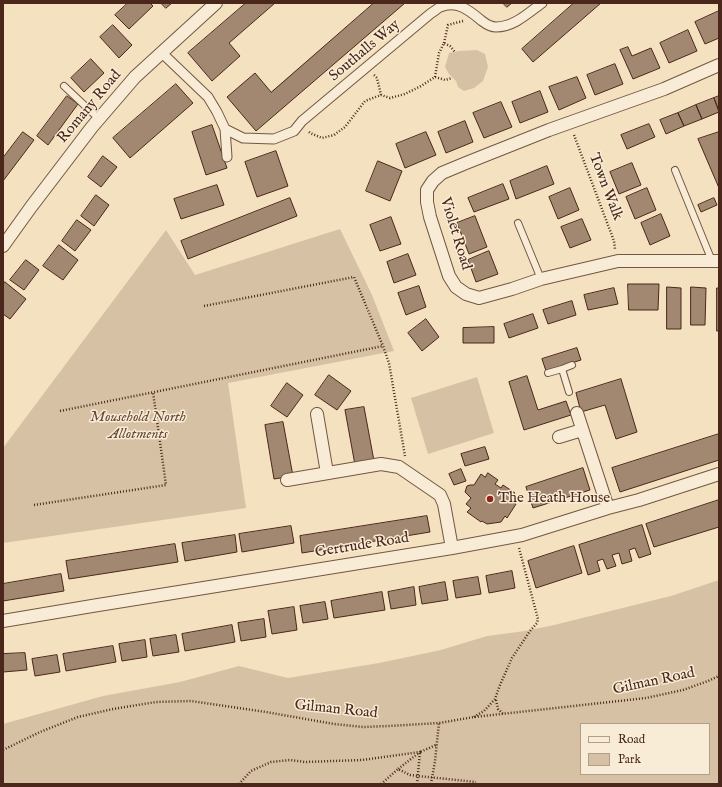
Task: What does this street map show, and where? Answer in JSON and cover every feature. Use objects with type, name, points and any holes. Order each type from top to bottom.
[{"type":"street","name":"Romany Road","points":[[3,246],[92,127],[135,77],[216,3]]},
{"type":"street","name":"Southalls Way","points":[[225,129],[244,138],[274,139],[294,131],[302,122],[440,7],[450,5],[460,6],[469,10],[485,24],[494,28],[516,22],[542,3]]},
{"type":"street","points":[[162,53],[208,97],[225,129],[227,157]]},
{"type":"street","name":"Violet Road","points":[[716,261],[618,261],[541,279],[479,298],[466,294],[456,287],[449,276],[430,217],[427,202],[427,190],[432,181],[442,173],[569,123],[664,89],[719,65]]},
{"type":"street","points":[[576,411],[608,508]]},
{"type":"street","points":[[317,414],[327,473]]},
{"type":"street","points":[[559,437],[582,430]]},
{"type":"street","points":[[287,480],[381,464],[399,467],[440,495],[444,504],[452,548]]},
{"type":"street","name":"Gertrude Road","points":[[3,621],[452,548],[522,535],[719,474]]},
{"type":"lane","points":[[64,86],[99,119]]},
{"type":"lane","points":[[675,170],[716,261]]},
{"type":"lane","points":[[518,223],[541,279]]},
{"type":"lane","points":[[548,373],[572,365]]},
{"type":"lane","points":[[562,369],[570,392]]},
{"type":"path","points":[[302,122],[310,133],[322,138],[334,135],[345,127],[365,101],[381,95],[390,98],[405,94],[421,86],[435,77],[439,53],[444,43],[448,25],[476,17]]},
{"type":"path","points":[[444,43],[450,46],[455,52]]},
{"type":"path","points":[[369,66],[377,78],[381,95]]},
{"type":"path","points":[[435,77],[445,80],[452,78]]},
{"type":"path","name":"Town Walk","points":[[569,123],[614,240],[618,261]]},
{"type":"path","points":[[204,306],[354,277],[389,363],[409,474]]},
{"type":"path","points":[[60,411],[383,346]]},
{"type":"path","points":[[34,505],[166,485],[154,392]]},
{"type":"path","points":[[474,717],[484,711],[496,699],[512,658],[537,623],[538,619],[516,536]]},
{"type":"path","name":"Gilman Road","points":[[3,750],[40,732],[78,717],[112,709],[156,702],[191,702],[223,705],[334,724],[363,727],[439,722],[646,698],[683,690],[719,676]]},
{"type":"path","points":[[496,699],[498,709],[503,714]]},
{"type":"path","points":[[431,784],[439,722]]},
{"type":"path","points":[[382,784],[420,752],[436,745]]},
{"type":"path","points":[[417,784],[420,752]]},
{"type":"path","points":[[239,784],[251,771],[271,762],[290,760],[305,762],[362,760],[420,752]]},
{"type":"path","points":[[398,769],[410,775],[476,782]]},
{"type":"green space","points":[[477,50],[485,54],[488,67],[483,81],[474,88],[464,91],[458,87],[456,81],[445,67],[449,53]]},
{"type":"green space","name":"Mousehold North Allotments","points":[[340,229],[372,295],[394,351],[228,383],[246,508],[3,543],[3,448],[166,230],[195,275]]},
{"type":"green space","points":[[477,377],[494,433],[428,454],[411,398]]},
{"type":"green space","points":[[719,580],[719,784],[3,784],[3,724],[103,696],[180,682],[239,666],[288,678],[379,663],[441,650],[487,636],[525,631],[671,596]]},
{"type":"building","points":[[128,3],[150,3],[153,6],[129,29],[115,15]]},
{"type":"building","points":[[161,3],[172,3],[166,8]]},
{"type":"building","points":[[246,3],[275,3],[229,43],[240,56],[212,81],[188,53]]},
{"type":"building","points":[[374,3],[405,3],[256,131],[227,97],[255,73],[271,92]]},
{"type":"building","points":[[503,3],[512,3],[507,7]]},
{"type":"building","points":[[574,3],[601,3],[533,62],[522,49]]},
{"type":"building","points":[[719,11],[719,38],[705,44],[695,22]]},
{"type":"building","points":[[113,25],[132,45],[119,58],[100,37]]},
{"type":"building","points":[[688,30],[697,51],[669,63],[660,43]]},
{"type":"building","points":[[628,47],[632,56],[651,48],[660,68],[633,79],[620,50]]},
{"type":"building","points":[[91,59],[104,73],[84,92],[71,78]]},
{"type":"building","points":[[615,64],[623,84],[595,95],[587,75]]},
{"type":"building","points":[[577,77],[586,98],[559,110],[549,87]]},
{"type":"building","points":[[176,84],[193,103],[130,158],[113,138]]},
{"type":"building","points":[[540,91],[548,112],[520,123],[512,102]]},
{"type":"building","points":[[67,96],[78,104],[48,145],[37,136]]},
{"type":"building","points":[[719,96],[719,111],[714,98]]},
{"type":"building","points":[[714,98],[719,112],[702,119],[696,105]]},
{"type":"building","points":[[501,102],[512,127],[484,138],[473,113]]},
{"type":"building","points":[[696,105],[702,119],[684,126],[678,113]]},
{"type":"building","points":[[678,113],[684,126],[666,134],[660,120]]},
{"type":"building","points":[[465,121],[473,142],[446,153],[438,132]]},
{"type":"building","points":[[649,124],[655,137],[627,149],[621,135]]},
{"type":"building","points":[[212,125],[227,168],[206,175],[192,132]]},
{"type":"building","points":[[23,132],[34,140],[3,181],[3,158]]},
{"type":"building","points":[[426,132],[436,155],[405,168],[396,144]]},
{"type":"building","points":[[719,132],[719,188],[698,139]]},
{"type":"building","points":[[276,151],[288,186],[257,197],[245,162]]},
{"type":"building","points":[[103,156],[117,167],[101,187],[88,177]]},
{"type":"building","points":[[378,161],[402,171],[390,201],[366,191]]},
{"type":"building","points":[[632,163],[641,185],[619,194],[610,172]]},
{"type":"building","points":[[547,166],[554,184],[516,199],[510,181]]},
{"type":"building","points":[[503,184],[509,199],[474,212],[468,198]]},
{"type":"building","points":[[217,185],[224,205],[181,219],[174,199]]},
{"type":"building","points":[[570,188],[579,210],[558,219],[549,197]]},
{"type":"building","points":[[647,188],[656,210],[635,219],[626,197]]},
{"type":"building","points":[[96,195],[109,205],[94,226],[81,216]]},
{"type":"building","points":[[290,198],[297,216],[188,259],[181,241]]},
{"type":"building","points":[[714,198],[717,205],[701,212],[698,205]]},
{"type":"building","points":[[661,214],[670,236],[650,245],[641,223]]},
{"type":"building","points":[[475,216],[487,247],[469,254],[457,223]]},
{"type":"building","points":[[391,217],[401,244],[380,251],[370,225]]},
{"type":"building","points":[[582,219],[591,240],[570,248],[561,227]]},
{"type":"building","points":[[77,220],[91,230],[75,251],[62,241]]},
{"type":"building","points":[[59,245],[78,260],[63,280],[43,266]]},
{"type":"building","points":[[489,251],[498,274],[476,282],[468,260]]},
{"type":"building","points":[[408,254],[416,275],[394,283],[387,262]]},
{"type":"building","points":[[26,260],[39,270],[24,290],[10,280]]},
{"type":"building","points":[[5,282],[26,299],[10,319],[3,314],[3,285]]},
{"type":"building","points":[[628,284],[659,284],[658,310],[629,310]]},
{"type":"building","points":[[419,286],[426,307],[406,315],[398,293]]},
{"type":"building","points":[[667,287],[681,288],[681,329],[667,329]]},
{"type":"building","points":[[691,287],[706,288],[705,325],[691,325]]},
{"type":"building","points":[[614,288],[618,304],[588,310],[584,295]]},
{"type":"building","points":[[717,288],[719,288],[719,331],[717,331]]},
{"type":"building","points":[[572,301],[576,315],[548,324],[543,310]]},
{"type":"building","points":[[533,314],[538,328],[509,338],[504,324]]},
{"type":"building","points":[[426,319],[439,337],[422,351],[408,333]]},
{"type":"building","points":[[494,327],[494,343],[463,343],[463,328]]},
{"type":"building","points":[[577,348],[581,360],[546,371],[542,359]]},
{"type":"building","points":[[329,375],[351,391],[337,410],[315,395]]},
{"type":"building","points":[[527,376],[538,410],[566,401],[571,415],[524,430],[509,382]]},
{"type":"building","points":[[621,379],[637,432],[616,439],[605,405],[581,412],[576,393]]},
{"type":"building","points":[[287,383],[303,395],[287,417],[271,406]]},
{"type":"building","points":[[364,407],[374,461],[355,465],[345,410]]},
{"type":"building","points":[[283,422],[293,476],[274,479],[265,425]]},
{"type":"building","points":[[719,434],[719,460],[620,492],[612,468]]},
{"type":"building","points":[[485,447],[489,459],[465,466],[461,454]]},
{"type":"building","points":[[583,468],[590,490],[533,508],[526,487]]},
{"type":"building","points":[[461,469],[466,481],[454,485],[449,474]]},
{"type":"building","name":"The Heath House","points":[[488,473],[498,480],[495,484],[501,488],[503,485],[515,493],[509,500],[516,504],[507,518],[505,516],[501,522],[487,524],[482,521],[481,522],[467,512],[471,508],[466,504],[471,498],[465,492],[467,486],[474,485],[481,474],[485,477]]},
{"type":"building","points":[[719,500],[719,527],[654,547],[646,524]]},
{"type":"building","points":[[427,516],[430,532],[302,553],[300,536]]},
{"type":"building","points":[[642,525],[651,554],[639,558],[635,548],[629,550],[632,561],[622,564],[619,553],[612,555],[616,566],[607,569],[603,559],[597,561],[600,571],[588,575],[579,545]]},
{"type":"building","points":[[291,526],[294,543],[242,552],[239,534]]},
{"type":"building","points":[[235,535],[237,552],[185,561],[182,543]]},
{"type":"building","points":[[175,544],[178,562],[69,579],[66,561]]},
{"type":"building","points":[[574,546],[582,573],[536,588],[528,561]]},
{"type":"building","points":[[512,571],[515,588],[489,593],[486,576]]},
{"type":"building","points":[[61,574],[64,591],[3,601],[3,584]]},
{"type":"building","points":[[478,577],[481,594],[456,598],[453,581]]},
{"type":"building","points":[[445,582],[448,600],[422,604],[419,587]]},
{"type":"building","points":[[414,587],[416,605],[391,609],[388,592]]},
{"type":"building","points":[[382,592],[385,610],[334,618],[331,601]]},
{"type":"building","points":[[325,602],[328,619],[303,623],[300,606]]},
{"type":"building","points":[[294,607],[297,630],[272,634],[268,611]]},
{"type":"building","points":[[264,619],[266,637],[241,641],[238,623]]},
{"type":"building","points":[[232,625],[235,642],[185,651],[182,634]]},
{"type":"building","points":[[176,635],[179,652],[153,656],[150,639]]},
{"type":"building","points":[[145,640],[147,657],[122,661],[119,644]]},
{"type":"building","points":[[113,646],[116,662],[66,671],[63,654]]},
{"type":"building","points":[[25,653],[27,670],[3,672],[3,654]]},
{"type":"building","points":[[57,655],[60,672],[35,676],[32,659]]},
{"type":"place","name":"The Heath House","points":[[490,499]]}]
